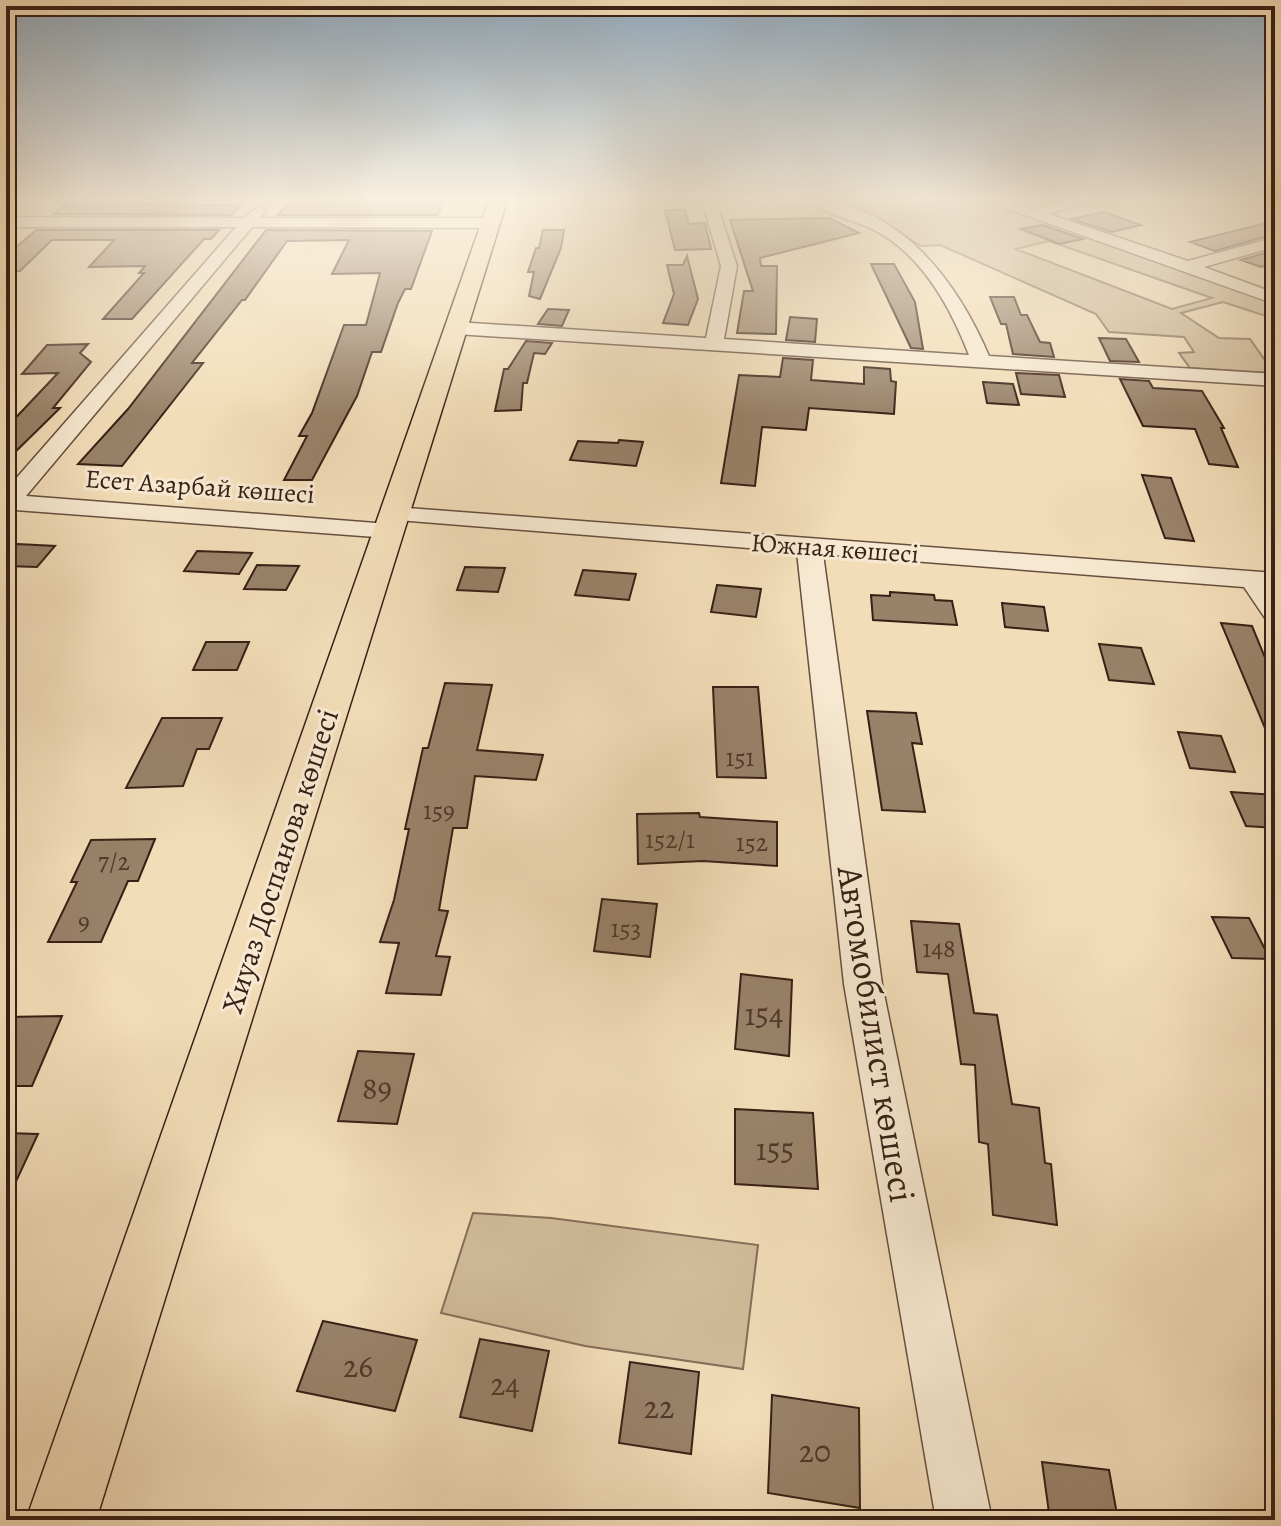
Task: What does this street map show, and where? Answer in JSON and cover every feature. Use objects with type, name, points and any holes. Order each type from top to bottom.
[{"type":"main road","name":"Хиуаз Доспанова көшесі","points":[[61,1520],[475,272]]},
{"type":"street","points":[[7,503],[207,272]]},
{"type":"street","points":[[714,345],[728,272]]},
{"type":"street","points":[[929,272],[963,316],[982,362]]},
{"type":"street","points":[[1201,272],[1275,299]]},
{"type":"street","points":[[456,328],[1275,380]]},
{"type":"street","name":"Есет Азарбай көшесі","points":[[7,503],[392,523]]},
{"type":"street","name":"Южная көшесі","points":[[392,523],[809,546],[1263,580]]},
{"type":"street","name":"Автомобилист көшесі","points":[[809,546],[863,984],[964,1520]]},
{"type":"street","points":[[1263,580],[1275,612]]},
{"type":"shaded area","points":[[1002,272],[1076,272],[1172,309],[1212,298],[1138,272],[1188,272],[1275,303],[1275,319],[1223,302],[1181,313],[1219,338],[1250,339],[1274,373],[1190,368],[1179,353],[1194,352],[1184,337],[1109,332],[1096,314]]},
{"type":"shaded area","points":[[473,1213],[551,1218],[758,1245],[743,1369],[585,1346],[441,1313]]},
{"type":"building","points":[[174,272],[132,319],[103,319],[144,273],[139,273]]},
{"type":"building","points":[[233,272],[265,272],[192,363],[203,363],[122,466],[78,464],[128,409]]},
{"type":"building","points":[[417,272],[411,289],[405,289],[398,303],[381,352],[372,352],[357,396],[312,480],[284,480],[307,436],[299,436],[312,413],[344,325],[366,325],[380,273],[332,274]]},
{"type":"building","points":[[534,272],[551,272],[540,299],[529,296]]},
{"type":"building","points":[[669,272],[691,272],[698,299],[688,325],[663,323],[674,294]]},
{"type":"building","points":[[747,272],[777,272],[776,334],[737,333],[744,291],[753,291]]},
{"type":"building","points":[[875,272],[899,272],[915,302],[923,349],[911,348]]},
{"type":"building","points":[[990,297],[1014,297],[1021,315],[1027,315],[1040,342],[1050,343],[1054,357],[1013,354],[1006,324],[1001,324]]},
{"type":"building","points":[[548,309],[569,310],[562,326],[538,324]]},
{"type":"building","points":[[790,317],[817,319],[815,342],[786,340]]},
{"type":"building","points":[[1099,338],[1126,339],[1139,362],[1110,361]]},
{"type":"building","points":[[526,341],[552,343],[545,354],[534,353],[527,383],[523,383],[521,410],[495,411],[504,369],[508,369]]},
{"type":"building","points":[[88,344],[80,353],[91,362],[53,408],[60,408],[6,461],[6,428],[58,373],[22,374],[47,345]]},
{"type":"building","points":[[783,358],[813,360],[811,380],[864,384],[864,367],[890,369],[891,381],[896,382],[894,414],[809,408],[806,430],[762,427],[755,486],[721,483],[739,375],[780,377]]},
{"type":"building","points":[[1016,373],[1059,375],[1065,397],[1021,394]]},
{"type":"building","points":[[1120,379],[1149,381],[1153,388],[1202,391],[1224,428],[1221,428],[1238,467],[1209,464],[1195,429],[1143,426]]},
{"type":"building","points":[[983,382],[1013,384],[1019,405],[987,403]]},
{"type":"building","points":[[619,440],[643,442],[636,466],[570,460],[578,441],[618,443]]},
{"type":"building","points":[[1142,475],[1171,478],[1194,541],[1165,538]]},
{"type":"building","points":[[17,544],[55,546],[37,567],[6,566],[6,557]]},
{"type":"building","points":[[197,551],[252,553],[239,574],[184,571]]},
{"type":"building","points":[[257,565],[299,566],[286,590],[244,589]]},
{"type":"building","points":[[465,567],[505,568],[498,592],[457,590]]},
{"type":"building","points":[[583,570],[636,574],[629,600],[575,595]]},
{"type":"building","points":[[717,585],[761,589],[756,617],[711,612]]},
{"type":"building","points":[[890,592],[934,595],[935,600],[952,601],[957,625],[873,620],[871,595],[890,596]]},
{"type":"building","points":[[1002,603],[1044,607],[1048,631],[1005,627]]},
{"type":"building","points":[[1221,623],[1252,626],[1275,682],[1275,752]]},
{"type":"building","points":[[206,642],[249,642],[237,670],[193,670]]},
{"type":"building","points":[[1099,644],[1141,648],[1154,684],[1109,680]]},
{"type":"building","points":[[445,683],[492,685],[477,750],[543,755],[536,780],[475,776],[467,828],[453,828],[439,910],[448,911],[436,956],[450,957],[441,995],[386,993],[399,943],[380,942],[394,900],[409,829],[405,829],[423,748],[428,748]]},
{"type":"building","points":[[713,687],[758,687],[766,778],[717,777]]},
{"type":"building","points":[[867,711],[916,713],[922,744],[912,743],[925,812],[882,810]]},
{"type":"building","points":[[162,718],[222,718],[209,749],[197,749],[183,786],[126,788]]},
{"type":"building","points":[[1178,732],[1221,736],[1235,772],[1190,768]]},
{"type":"building","points":[[1231,792],[1275,795],[1275,828],[1246,826]]},
{"type":"building","points":[[699,813],[700,817],[777,822],[777,866],[703,861],[638,864],[637,814]]},
{"type":"building","points":[[155,839],[138,881],[128,881],[101,942],[48,942],[77,882],[71,882],[91,840]]},
{"type":"building","points":[[602,899],[657,904],[650,957],[594,951]]},
{"type":"building","points":[[1212,917],[1249,918],[1270,959],[1232,958]]},
{"type":"building","points":[[911,921],[959,924],[974,1013],[997,1015],[1012,1104],[1039,1108],[1045,1163],[1051,1164],[1057,1225],[993,1215],[988,1144],[979,1142],[975,1065],[961,1064],[948,974],[917,972]]},
{"type":"building","points":[[741,974],[792,980],[789,1056],[735,1049]]},
{"type":"building","points":[[62,1016],[32,1086],[6,1086],[6,1017]]},
{"type":"building","points":[[358,1051],[414,1054],[397,1124],[338,1121]]},
{"type":"building","points":[[735,1109],[813,1113],[818,1189],[735,1184]]},
{"type":"building","points":[[6,1133],[38,1134],[6,1203]]},
{"type":"building","points":[[323,1321],[417,1340],[395,1411],[297,1391]]},
{"type":"building","points":[[480,1339],[549,1351],[532,1431],[460,1417]]},
{"type":"building","points":[[630,1362],[699,1372],[691,1454],[619,1443]]},
{"type":"building","points":[[772,1395],[859,1408],[860,1508],[768,1493]]},
{"type":"building","points":[[1042,1462],[1109,1470],[1118,1520],[1050,1520]]}]
